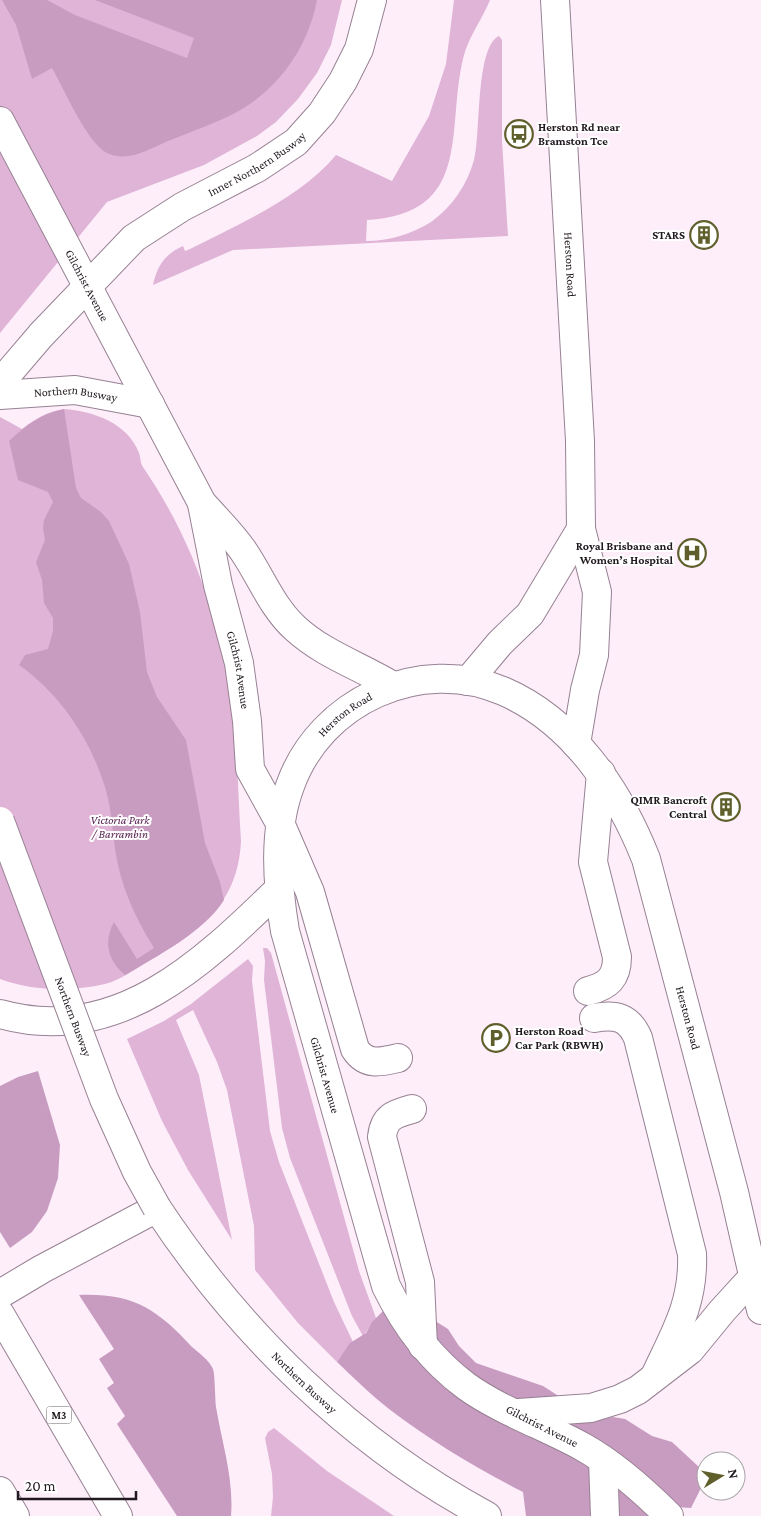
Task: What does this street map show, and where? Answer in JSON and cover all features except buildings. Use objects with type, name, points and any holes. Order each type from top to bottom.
[{"type":"main road","name":"Inner Northern Busway","points":[[89,285],[134,238],[159,221],[257,168],[296,142],[322,113],[343,81],[359,49],[372,0]]},
{"type":"main road","name":"Herston Road","points":[[555,0],[580,441],[581,529],[597,592],[594,655],[585,690],[576,744]]},
{"type":"main road","name":"Gilchrist Avenue","points":[[0,121],[89,285],[202,503],[243,550],[273,602],[294,627],[329,653],[365,669],[393,686]]},
{"type":"main road","points":[[0,382],[89,285]]},
{"type":"main road","name":"Northern Busway","points":[[0,395],[75,390],[150,404]]},
{"type":"main road","name":"Gilchrist Avenue","points":[[202,503],[218,585],[239,664],[247,721],[250,769],[281,825],[279,889],[285,931],[376,1255],[395,1304],[423,1346],[466,1386],[603,1460],[638,1486],[669,1516]]},
{"type":"main road","points":[[468,681],[500,643],[530,614],[581,529]]},
{"type":"main road","name":"Herston Road","points":[[281,825],[290,786],[302,762],[319,737],[334,721],[356,703],[393,686],[434,678],[468,681],[489,686],[518,698],[543,715],[576,744],[601,773],[634,829],[646,860],[757,1276],[761,1310]]},
{"type":"main road","points":[[588,991],[606,985],[614,976],[617,964],[617,957],[593,862],[601,773]]},
{"type":"main road","name":"Northern Busway","points":[[0,821],[104,1099],[133,1164],[157,1208],[203,1272],[270,1350],[314,1394],[362,1434],[412,1471],[487,1516]]},
{"type":"main road","points":[[281,825],[310,892],[355,1049],[364,1059],[370,1061],[378,1062],[398,1058]]},
{"type":"main road","points":[[0,1014],[31,1021],[68,1021],[105,1014],[131,1005],[181,975],[220,945],[279,889]]},
{"type":"main road","points":[[594,1018],[616,1016],[622,1018],[634,1028],[691,1247],[692,1277],[686,1309],[655,1376]]},
{"type":"main road","points":[[412,1109],[389,1117],[383,1128],[382,1137],[420,1282],[423,1346]]},
{"type":"main road","points":[[0,1294],[42,1269],[157,1208]]},
{"type":"main road","points":[[517,1413],[591,1408],[620,1399],[638,1390],[690,1350],[722,1311],[757,1276]]},
{"type":"main road","name":"M3","points":[[0,1314],[118,1516]]},
{"type":"main road","points":[[603,1460],[605,1516]]},
{"type":"main road","points":[[0,1491],[15,1516]]},
{"type":"green space","points":[[0,0],[342,0],[331,45],[317,73],[298,99],[276,122],[257,136],[204,165],[107,202],[0,333]]},
{"type":"green space","points":[[2,0],[47,0],[75,15],[187,58],[194,38],[95,0],[317,0],[313,18],[306,35],[289,66],[265,92],[250,104],[219,121],[146,151],[131,156],[115,156],[99,147],[84,127],[52,68],[32,79],[16,25]]},
{"type":"green space","points":[[454,0],[490,0],[465,51],[458,86],[453,140],[448,164],[439,185],[424,202],[401,214],[367,220],[366,241],[392,238],[424,226],[446,210],[458,195],[474,160],[482,73],[486,56],[491,43],[499,36],[502,40],[502,141],[508,236],[233,250],[153,285],[160,266],[171,253],[183,246],[185,251],[190,249],[268,209],[305,185],[336,155],[392,181],[429,116],[446,64]]},
{"type":"green space","name":"Victoria Park / Barrambin","points":[[64,409],[98,416],[118,426],[127,434],[134,443],[142,465],[177,524],[191,554],[212,614],[227,678],[236,743],[241,841],[233,882],[224,899],[200,926],[167,950],[117,980],[92,987],[52,989],[26,986],[0,979],[0,417],[22,429],[42,416]]},
{"type":"green space","points":[[64,409],[76,488],[81,498],[101,512],[109,521],[129,564],[140,612],[147,672],[157,697],[186,740],[205,843],[220,882],[224,900],[205,923],[192,933],[125,975],[115,964],[109,951],[109,937],[114,922],[137,959],[154,948],[124,887],[116,855],[110,806],[99,769],[82,735],[61,704],[19,665],[25,655],[48,649],[53,631],[53,618],[44,603],[42,580],[36,562],[45,540],[44,520],[53,502],[48,492],[18,480],[9,441],[34,421]]},
{"type":"green space","points":[[263,948],[267,948],[271,953],[359,1271],[376,1318],[363,1336],[352,1316],[290,1158],[282,1128],[264,980],[265,961]]},
{"type":"green space","points":[[248,959],[253,966],[252,981],[270,1131],[279,1162],[334,1302],[353,1342],[337,1362],[298,1323],[255,1270],[254,1226],[227,1090],[217,1062],[193,1010],[176,1020],[199,1075],[232,1240],[188,1170],[162,1121],[127,1039],[164,1021],[191,1004]]},
{"type":"green space","points":[[38,1071],[60,1145],[58,1178],[47,1211],[32,1232],[10,1248],[0,1232],[0,1086],[18,1077]]},
{"type":"green space","points":[[79,1295],[115,1297],[143,1306],[167,1323],[204,1357],[211,1366],[214,1376],[216,1407],[231,1488],[231,1516],[177,1516],[117,1424],[125,1416],[107,1388],[114,1383],[99,1359],[114,1349]]},
{"type":"green space","points":[[403,1301],[448,1329],[459,1346],[476,1363],[543,1386],[557,1395],[576,1417],[592,1421],[613,1417],[625,1419],[652,1436],[672,1442],[696,1464],[696,1498],[691,1508],[675,1507],[668,1516],[526,1516],[523,1492],[471,1464],[405,1421],[382,1404],[337,1362],[350,1343],[366,1333],[372,1322],[387,1307]]},
{"type":"green space","points":[[274,1428],[327,1471],[394,1516],[271,1516],[273,1497],[272,1474],[265,1438],[268,1432]]},
{"type":"place","name":"Herston Rd near Bramston Tce","points":[[519,134]]},
{"type":"place","name":"STARS","points":[[704,235]]},
{"type":"place","name":"Royal Brisbane and Women’s Hospital","points":[[692,553]]},
{"type":"place","name":"QIMR Bancroft Central","points":[[726,807]]},
{"type":"place","name":"Herston Road Car Park (RBWH)","points":[[496,1038]]}]
